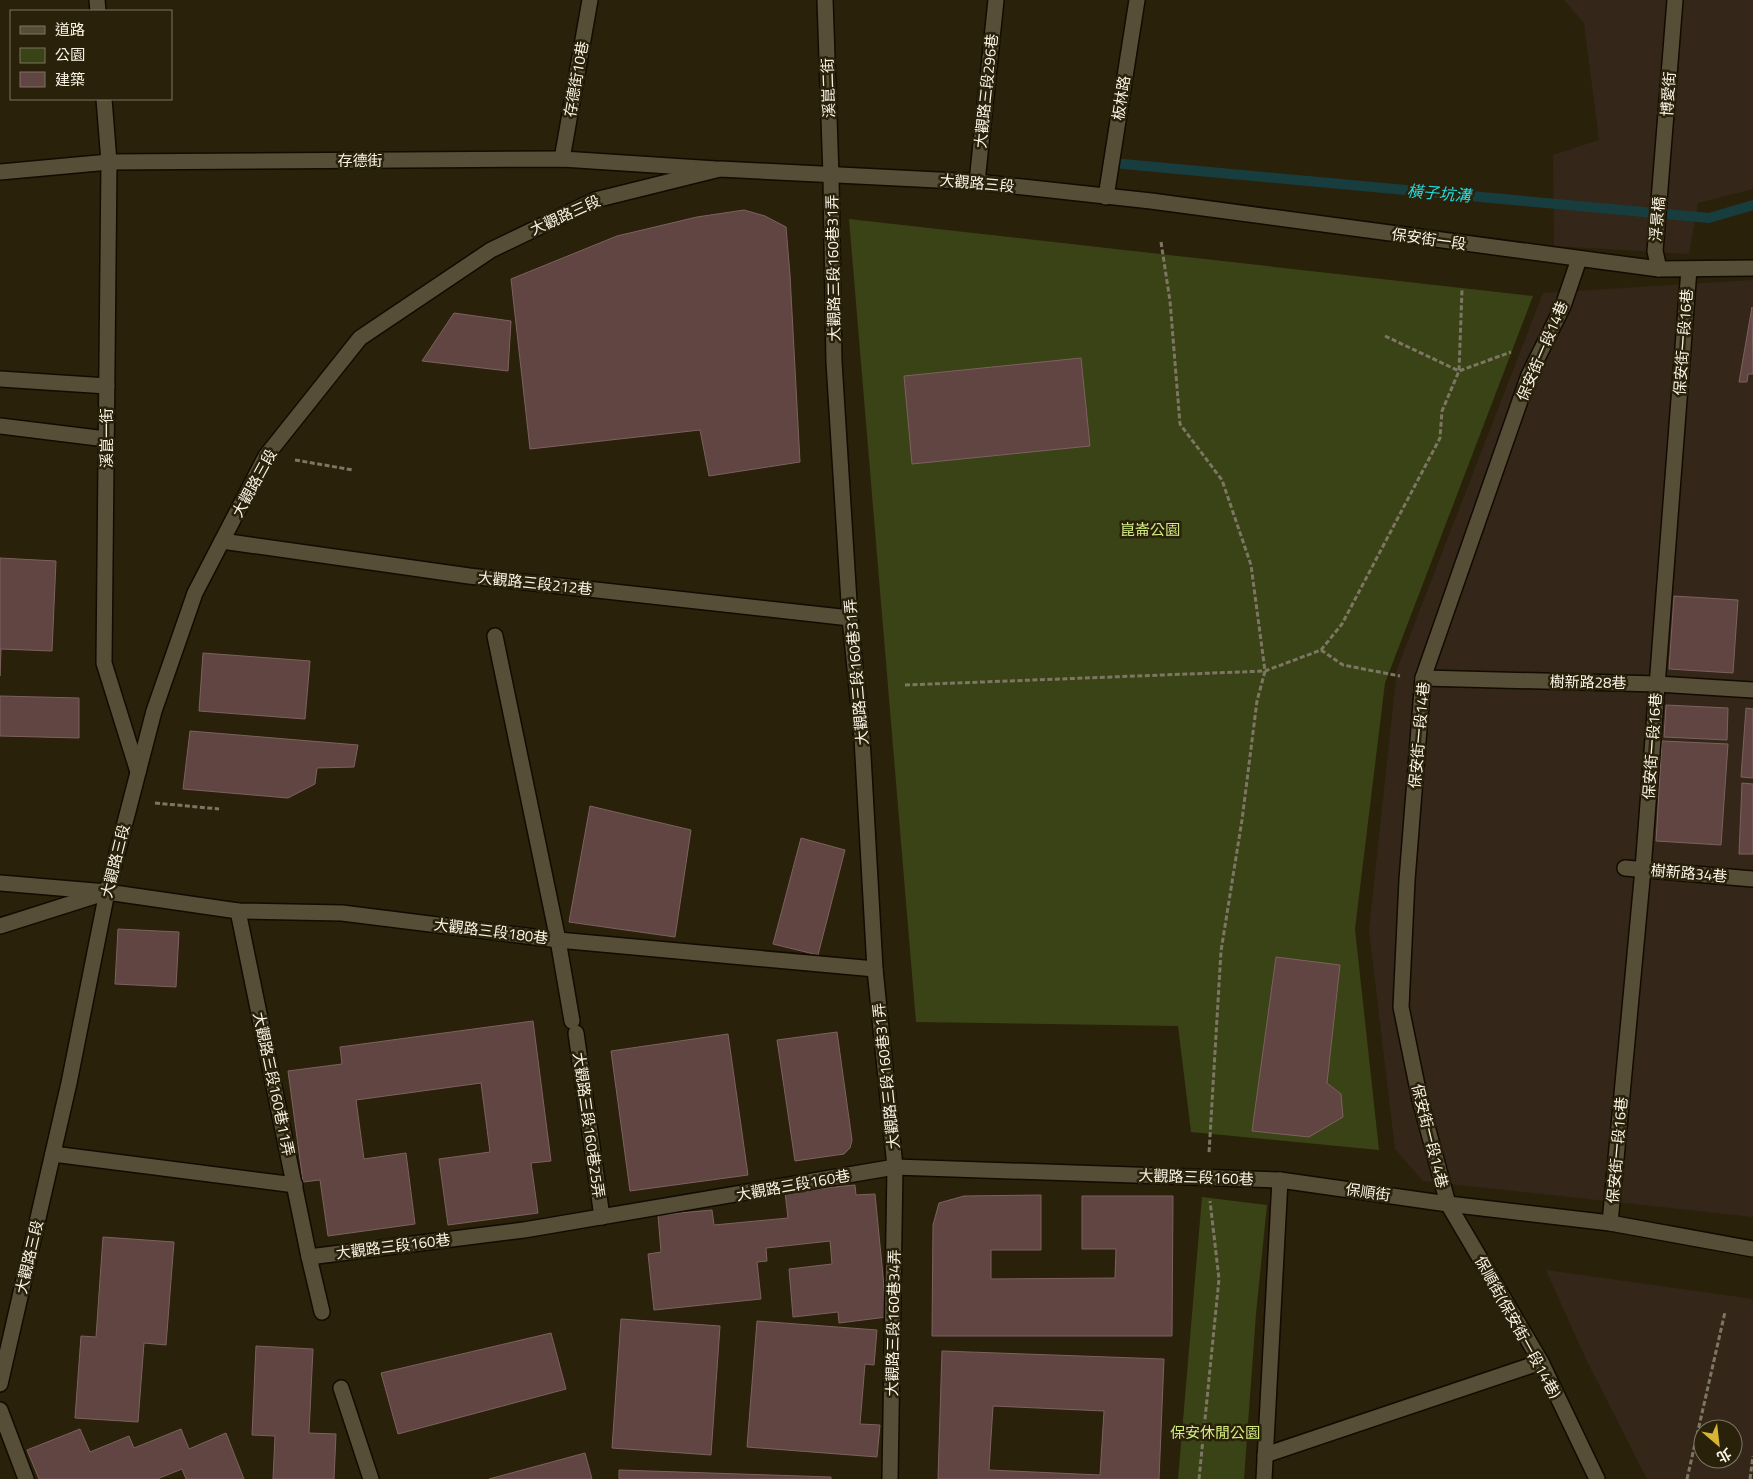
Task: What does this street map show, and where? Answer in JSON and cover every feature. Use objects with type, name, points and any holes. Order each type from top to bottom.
[{"type":"street","name":"存德街10巷","points":[[562,159],[590,0]]},
{"type":"street","name":"溪崑二街","points":[[825,0],[831,176]]},
{"type":"street","name":"大觀路三段296巷","points":[[977,182],[996,0]]},
{"type":"street","name":"板林路","points":[[1106,197],[1137,0]]},
{"type":"street","name":"博愛街","points":[[1660,188],[1675,0]]},
{"type":"street","name":"溪崑一街","points":[[104,100],[108,162],[104,663],[138,772]]},
{"type":"street","name":"存德街","points":[[0,172],[108,162],[562,159],[720,169]]},
{"type":"street","name":"大觀路三段","points":[[0,1384],[53,1154],[107,892],[154,711],[195,592],[266,456],[360,338],[491,250],[595,200],[720,169],[977,182],[1106,197]]},
{"type":"street","name":"大觀路三段160巷31弄","points":[[831,176],[834,362],[850,618],[862,738],[875,969],[895,1167]]},
{"type":"street","name":"浮景橋","points":[[1659,270],[1655,251],[1660,188]]},
{"type":"street","name":"保安街一段","points":[[1106,197],[1151,201],[1659,270],[1753,268]]},
{"type":"street","name":"保安街一段14巷","points":[[1448,1204],[1420,1100],[1401,1007],[1407,880],[1423,678],[1529,375],[1563,306],[1579,259]]},
{"type":"street","name":"保安街一段16巷","points":[[1610,1223],[1643,869],[1689,269]]},
{"type":"street","points":[[0,378],[107,386]]},
{"type":"street","points":[[0,426],[106,438]]},
{"type":"street","name":"大觀路三段212巷","points":[[222,541],[469,576],[850,618]]},
{"type":"street","name":"大觀路三段160巷25弄","points":[[494,636],[558,940],[574,1027],[602,1217]]},
{"type":"street","name":"樹新路28巷","points":[[1423,678],[1657,684],[1753,690]]},
{"type":"street","name":"樹新路34巷","points":[[1624,868],[1753,879]]},
{"type":"street","name":"大觀路三段180巷","points":[[0,883],[107,892],[238,911],[342,913],[558,940],[875,969]]},
{"type":"street","points":[[0,926],[107,892]]},
{"type":"street","name":"大觀路三段160巷11弄","points":[[238,911],[322,1312]]},
{"type":"street","points":[[53,1154],[295,1185]]},
{"type":"street","name":"大觀路三段160巷","points":[[309,1257],[524,1230],[895,1167],[1280,1180]]},
{"type":"street","name":"大觀路三段160巷34弄","points":[[890,1479],[895,1167]]},
{"type":"street","points":[[1264,1479],[1280,1180]]},
{"type":"street","name":"保順街","points":[[1280,1180],[1448,1204],[1610,1223],[1753,1249]]},
{"type":"street","name":"保順街(保安街一段14巷)","points":[[1448,1204],[1541,1362],[1597,1479]]},
{"type":"street","points":[[1265,1455],[1541,1362]]},
{"type":"street","points":[[341,1388],[372,1479]]},
{"type":"street","points":[[0,1410],[26,1479]]},
{"type":"path","points":[[1161,242],[1170,301],[1180,424],[1222,480],[1251,565],[1265,671],[1257,701],[1242,820],[1221,951],[1207,1177],[1219,1279],[1199,1479]]},
{"type":"path","points":[[905,685],[1265,671],[1321,650],[1342,624],[1440,438],[1442,411],[1459,371],[1462,290]]},
{"type":"path","points":[[1385,336],[1459,371],[1511,352]]},
{"type":"path","points":[[266,456],[353,470]]},
{"type":"path","points":[[1321,650],[1343,665],[1402,677],[1423,678]]},
{"type":"path","points":[[131,800],[219,809]]},
{"type":"path","points":[[1688,1479],[1725,1312]]},
{"type":"path","points":[[1750,1479],[1753,1456]]},
{"type":"shaded area","points":[[1564,0],[1753,0],[1753,189],[1698,203],[1689,254],[1554,246],[1553,155],[1599,140],[1584,23]]},
{"type":"shaded area","points":[[1753,280],[1753,1217],[1423,1181],[1395,1149],[1369,930],[1397,669],[1543,293]]},
{"type":"shaded area","points":[[1546,1270],[1753,1299],[1753,1479],[1647,1479],[1586,1359]]},
{"type":"green space","name":"崑崙公園","points":[[849,219],[1533,296],[1385,683],[1355,929],[1379,1150],[1191,1132],[1178,1026],[916,1022]]},
{"type":"green space","name":"保安休閒公園","points":[[1202,1197],[1267,1205],[1256,1314],[1244,1479],[1178,1479]]},
{"type":"building","points":[[744,210],[765,216],[786,227],[800,462],[709,476],[700,430],[530,449],[511,279],[617,236],[697,217]]},
{"type":"building","points":[[1752,307],[1753,374],[1748,374],[1747,382],[1739,382]]},
{"type":"building","points":[[454,313],[511,321],[508,371],[422,361]]},
{"type":"building","points":[[1081,358],[1090,446],[912,464],[904,376]]},
{"type":"building","points":[[0,558],[56,561],[52,651],[1,649],[0,676]]},
{"type":"building","points":[[1674,596],[1738,600],[1733,673],[1669,669]]},
{"type":"building","points":[[203,653],[310,661],[305,719],[199,711]]},
{"type":"building","points":[[0,696],[79,698],[79,738],[0,736]]},
{"type":"building","points":[[1666,705],[1728,708],[1727,740],[1664,737]]},
{"type":"building","points":[[1746,708],[1753,709],[1753,778],[1741,777]]},
{"type":"building","points":[[190,731],[358,745],[354,767],[317,768],[315,784],[288,798],[183,789]]},
{"type":"building","points":[[1662,741],[1728,744],[1721,845],[1656,841]]},
{"type":"building","points":[[1742,783],[1753,784],[1753,854],[1739,854]]},
{"type":"building","points":[[590,806],[691,830],[675,937],[569,922]]},
{"type":"building","points":[[801,838],[845,850],[818,955],[773,944]]},
{"type":"building","points":[[118,929],[179,932],[176,987],[115,984]]},
{"type":"building","points":[[1276,957],[1340,965],[1327,1083],[1341,1094],[1343,1117],[1309,1137],[1252,1131]]},
{"type":"building","points":[[533,1021],[551,1161],[531,1163],[538,1213],[448,1225],[439,1159],[490,1152],[481,1083],[356,1100],[364,1159],[406,1153],[415,1224],[328,1236],[320,1180],[303,1182],[288,1071],[342,1064],[340,1047]]},
{"type":"building","points":[[837,1032],[852,1140],[850,1148],[844,1154],[795,1161],[777,1040]]},
{"type":"building","points":[[728,1034],[748,1175],[630,1191],[611,1051]]},
{"type":"building","points":[[855,1185],[856,1195],[875,1194],[887,1317],[839,1323],[838,1312],[793,1317],[789,1269],[832,1264],[830,1241],[766,1248],[767,1261],[757,1262],[761,1299],[654,1310],[648,1254],[661,1252],[658,1215],[712,1210],[714,1225],[788,1218],[785,1192]]},
{"type":"building","points":[[1041,1195],[1041,1250],[991,1250],[991,1279],[1115,1278],[1116,1249],[1082,1249],[1082,1196],[1173,1196],[1172,1336],[932,1336],[933,1225],[939,1203],[964,1196]]},
{"type":"building","points":[[103,1237],[174,1242],[166,1345],[144,1343],[138,1422],[75,1418],[81,1336],[96,1337]]},
{"type":"building","points":[[621,1319],[720,1326],[711,1455],[612,1448]]},
{"type":"building","points":[[757,1321],[877,1330],[874,1365],[865,1364],[860,1424],[880,1425],[877,1457],[747,1447]]},
{"type":"building","points":[[551,1333],[566,1389],[398,1434],[381,1373]]},
{"type":"building","points":[[256,1346],[313,1349],[309,1433],[336,1434],[334,1479],[273,1479],[275,1436],[252,1435]]},
{"type":"building","points":[[942,1351],[1164,1359],[1159,1479],[938,1479]],"holes":[[[993,1406],[1104,1411],[1100,1475],[989,1470]]]},
{"type":"building","points":[[80,1429],[90,1452],[129,1436],[134,1448],[181,1429],[189,1449],[226,1433],[244,1479],[186,1479],[182,1469],[157,1479],[39,1479],[27,1450]]},
{"type":"building","points":[[585,1453],[592,1479],[489,1479]]},
{"type":"building","points":[[619,1470],[831,1477],[831,1479],[619,1479]]},
{"type":"waterway","name":"橫子坑溝","points":[[1123,164],[1709,218],[1753,205]]}]
